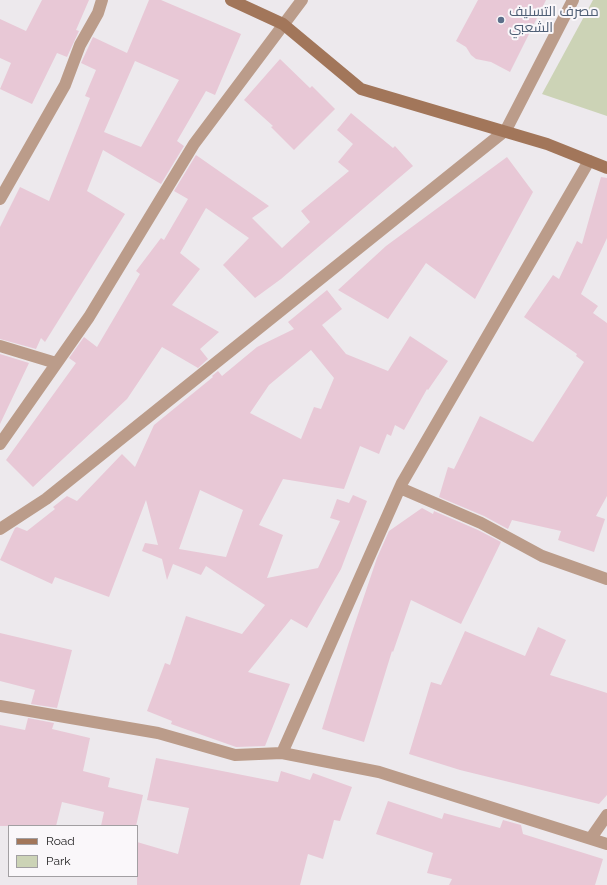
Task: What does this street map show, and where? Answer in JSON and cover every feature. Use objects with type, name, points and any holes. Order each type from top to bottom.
[{"type":"street","points":[[0,199],[65,86],[80,45],[98,13],[102,0]]},
{"type":"street","points":[[231,0],[283,24],[361,89],[506,130],[547,144],[607,168]]},
{"type":"street","points":[[0,444],[89,317],[194,144],[302,0]]},
{"type":"street","points":[[0,529],[46,499],[506,130],[573,0]]},
{"type":"street","points":[[282,753],[400,488],[589,161]]},
{"type":"street","points":[[0,346],[56,363]]},
{"type":"street","points":[[400,488],[481,523],[542,556],[607,579]]},
{"type":"street","points":[[0,706],[158,733],[235,755],[282,753],[380,772],[607,844]]},
{"type":"street","points":[[591,838],[607,815]]},
{"type":"green space","points":[[593,0],[607,0],[607,116],[542,94]]},
{"type":"building","points":[[42,0],[89,0],[76,30],[79,31],[67,57],[57,53],[32,104],[0,89],[11,63],[0,58],[0,19],[26,31]]},
{"type":"building","points":[[149,0],[161,0],[241,34],[215,95],[206,91],[177,141],[184,146],[161,184],[103,150],[87,191],[125,214],[45,342],[41,338],[36,349],[0,339],[0,227],[20,187],[49,201],[90,98],[85,96],[96,70],[81,63],[93,37],[127,53]],"holes":[[[135,61],[179,80],[141,147],[104,132]]]},
{"type":"building","name":"مصرف التسليف الشعبي","points":[[478,0],[546,0],[510,72],[491,62],[476,59],[471,55],[466,47],[456,41]]},
{"type":"building","points":[[280,59],[310,88],[312,86],[335,109],[294,150],[271,127],[273,126],[244,100]]},
{"type":"building","points":[[351,113],[393,148],[395,146],[413,166],[281,279],[255,298],[223,265],[249,238],[206,208],[180,253],[200,269],[172,305],[219,332],[200,349],[208,359],[198,368],[162,347],[127,399],[33,487],[6,460],[76,363],[69,358],[84,337],[97,347],[140,274],[136,271],[161,238],[164,240],[188,199],[174,191],[196,155],[269,206],[252,218],[282,248],[310,222],[301,211],[349,171],[338,162],[353,144],[337,130]]},
{"type":"building","points":[[507,157],[533,192],[475,299],[426,263],[388,319],[338,290],[386,246]]},
{"type":"building","points":[[601,177],[607,178],[607,238],[581,294],[598,306],[593,313],[607,323],[607,496],[596,516],[605,519],[594,552],[558,540],[561,531],[512,520],[508,529],[484,516],[439,497],[448,467],[454,469],[480,416],[533,442],[584,362],[576,356],[577,354],[524,317],[553,275],[559,279],[577,241],[582,244]]},
{"type":"building","points":[[327,290],[342,309],[322,325],[346,354],[388,371],[410,336],[448,361],[428,390],[427,389],[404,430],[395,425],[391,436],[387,434],[379,454],[360,446],[344,489],[283,479],[259,525],[283,535],[267,578],[318,568],[340,521],[330,518],[337,499],[349,503],[353,495],[367,501],[341,569],[307,628],[291,619],[248,672],[290,684],[265,746],[236,747],[171,724],[172,721],[147,711],[165,663],[170,665],[186,616],[242,634],[265,605],[206,566],[201,575],[173,564],[167,580],[162,559],[142,551],[145,543],[158,545],[146,500],[109,597],[55,577],[52,584],[0,560],[15,528],[17,527],[27,531],[55,509],[53,507],[67,496],[77,501],[122,454],[135,467],[154,425],[213,377],[212,376],[218,371],[222,376],[257,347],[294,329],[288,322]],"holes":[[[311,350],[334,378],[321,409],[314,407],[301,439],[250,413],[269,385]],[[200,490],[243,510],[226,557],[179,549]]]},
{"type":"building","points":[[0,354],[29,363],[0,424]]},
{"type":"building","points":[[422,508],[433,514],[434,511],[478,530],[501,542],[461,624],[411,600],[393,652],[392,651],[364,742],[322,729],[377,558],[389,531]]},
{"type":"building","points":[[538,627],[566,640],[550,675],[607,693],[607,795],[599,804],[460,770],[409,754],[431,682],[441,685],[465,631],[525,656]]},
{"type":"building","points":[[0,633],[72,650],[57,708],[31,704],[35,690],[0,681]]},
{"type":"building","points":[[28,718],[54,723],[52,729],[90,738],[83,771],[110,778],[108,787],[143,795],[136,825],[101,825],[104,812],[62,802],[56,825],[0,826],[0,725],[25,730]]},
{"type":"building","points":[[156,758],[278,782],[281,771],[310,780],[313,773],[352,787],[340,821],[334,820],[323,859],[308,854],[300,885],[137,885],[138,842],[178,854],[189,808],[147,800]]},
{"type":"building","points":[[388,801],[442,819],[444,813],[500,828],[503,820],[521,825],[523,834],[603,859],[595,885],[449,885],[452,879],[427,873],[433,853],[376,834]]},
{"type":"place","name":"مصرف التسليف الشعبي","points":[[501,20]]}]
